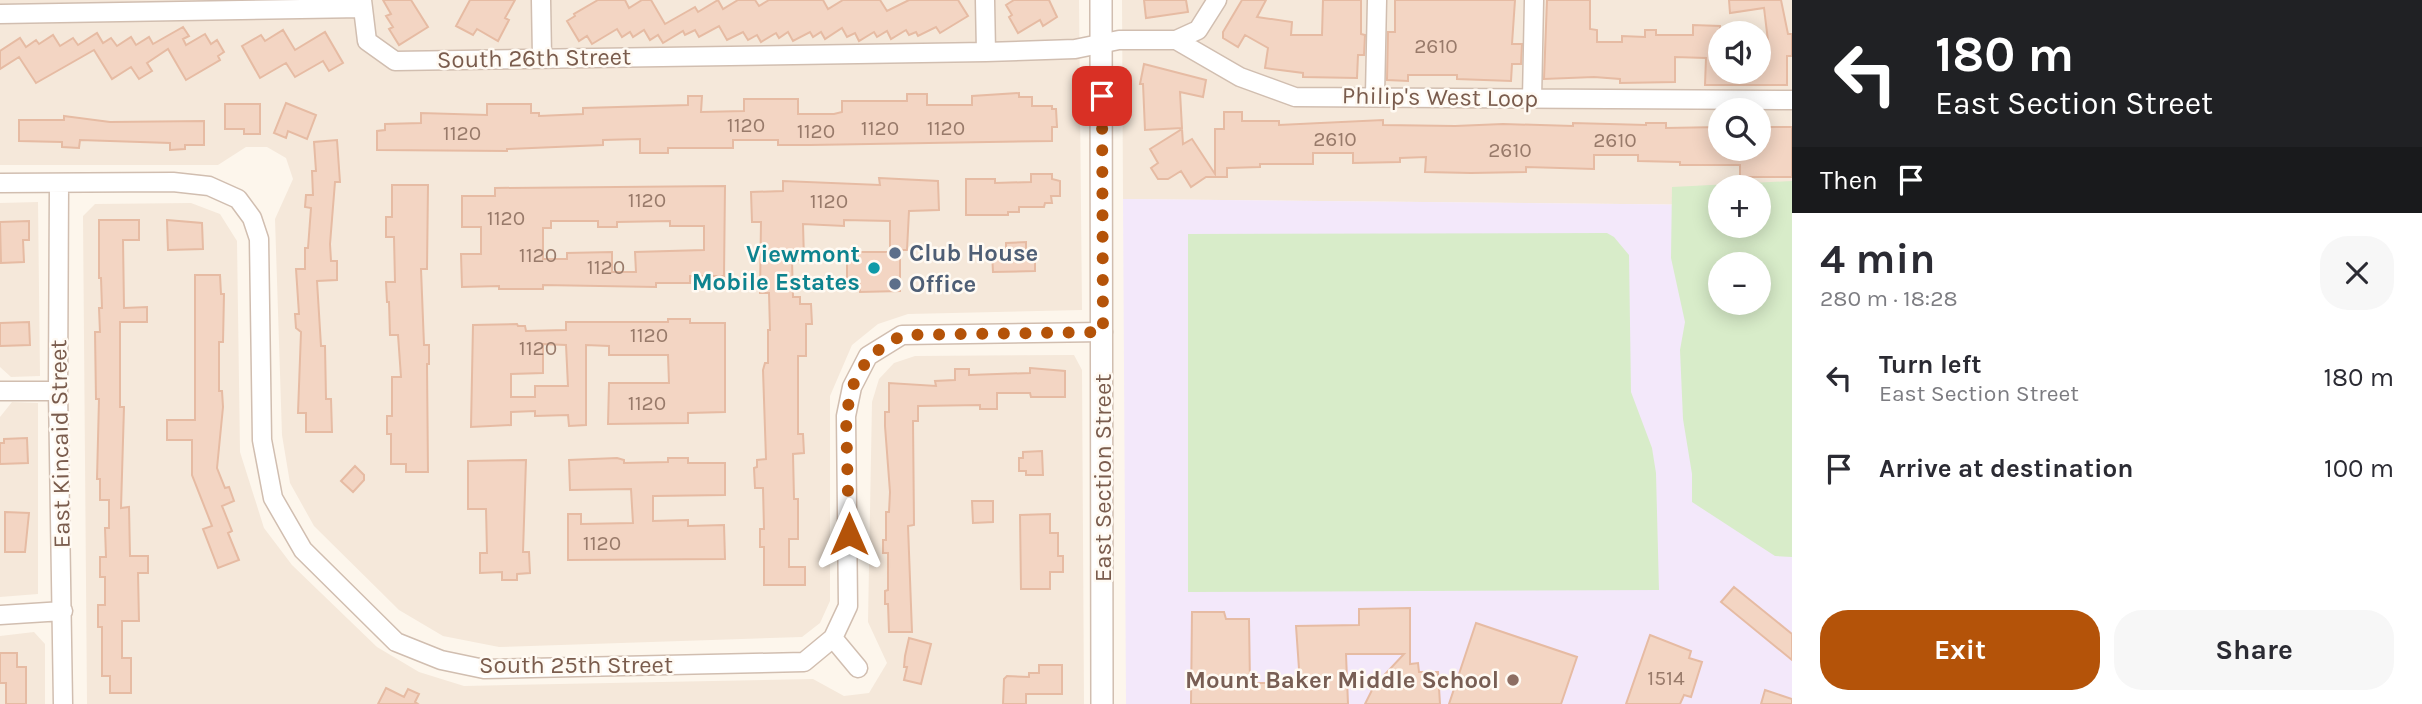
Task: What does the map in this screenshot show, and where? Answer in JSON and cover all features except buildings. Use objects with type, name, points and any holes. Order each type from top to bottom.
[{"type":"street","points":[[541,0],[542,57]]},
{"type":"street","points":[[985,0],[986,52]]},
{"type":"street","name":"East Section Street","points":[[1101,0],[1102,704]]},
{"type":"street","points":[[1176,40],[1198,30],[1217,0]]},
{"type":"street","points":[[1375,96],[1377,0]]},
{"type":"street","points":[[1532,99],[1534,0]]},
{"type":"street","name":"South 26th Street","points":[[0,14],[362,4],[367,41],[395,61],[986,52],[1075,49],[1102,43]]},
{"type":"street","name":"Philip's West Loop","points":[[1102,43],[1122,39],[1176,40],[1240,77],[1294,97],[1792,100]]},
{"type":"street","name":"South 25th Street","points":[[0,183],[173,182],[209,186],[238,199],[252,218],[259,239],[261,440],[272,498],[303,550],[396,642],[441,660],[484,669],[804,662],[833,638],[849,606],[846,416],[852,387],[869,356],[902,335],[1103,332]]},
{"type":"street","name":"East Kincaid Street","points":[[59,184],[58,391],[63,704]]},
{"type":"street","points":[[0,391],[58,391]]},
{"type":"street","points":[[0,615],[63,611]]},
{"type":"street","points":[[833,638],[858,668]]},
{"type":"shaded area","name":"Viewmont Mobile Estates","points":[[0,0],[1079,0],[1082,310],[908,314],[878,324],[852,345],[830,396],[830,601],[820,623],[802,637],[499,647],[443,636],[399,610],[314,526],[290,483],[282,435],[275,219],[293,179],[286,158],[267,147],[246,147],[218,165],[0,165]]},
{"type":"shaded area","points":[[1122,0],[1792,0],[1792,206],[1771,194],[1771,175],[1708,175],[1708,205],[1123,199]]},
{"type":"shaded area","points":[[1123,199],[1708,205],[1708,238],[1771,238],[1771,219],[1792,206],[1792,704],[1126,704]]},
{"type":"shaded area","points":[[38,202],[40,376],[11,377],[0,367],[0,203]]},
{"type":"shaded area","points":[[191,203],[220,214],[237,241],[240,452],[264,528],[292,565],[377,647],[419,672],[464,686],[813,679],[844,696],[869,693],[887,663],[868,622],[872,402],[879,379],[894,363],[915,356],[1074,355],[1082,370],[1084,704],[87,704],[83,216],[95,204]]},
{"type":"shaded area","points":[[12,402],[38,403],[38,594],[0,597],[0,417]]},
{"type":"shaded area","points":[[34,632],[45,644],[45,704],[0,704],[0,636]]},
{"type":"green space","points":[[1792,181],[1792,557],[1775,556],[1692,502],[1692,474],[1683,419],[1680,350],[1685,322],[1671,258],[1672,187],[1708,185],[1708,238],[1771,238],[1771,182]]},
{"type":"green space","points":[[1607,233],[1614,237],[1629,255],[1631,392],[1652,448],[1656,473],[1659,590],[1188,592],[1188,234]]},
{"type":"place","name":"Club House","points":[[895,253]]},
{"type":"place","name":"Viewmont Mobile Estates","points":[[874,268]]},
{"type":"place","name":"Office","points":[[895,284]]},
{"type":"place","name":"Mount Baker Middle School","points":[[1513,680]]},
{"type":"route","points":[[849,534],[846,416],[852,387],[869,356],[902,335],[1103,332],[1102,96]]}]
